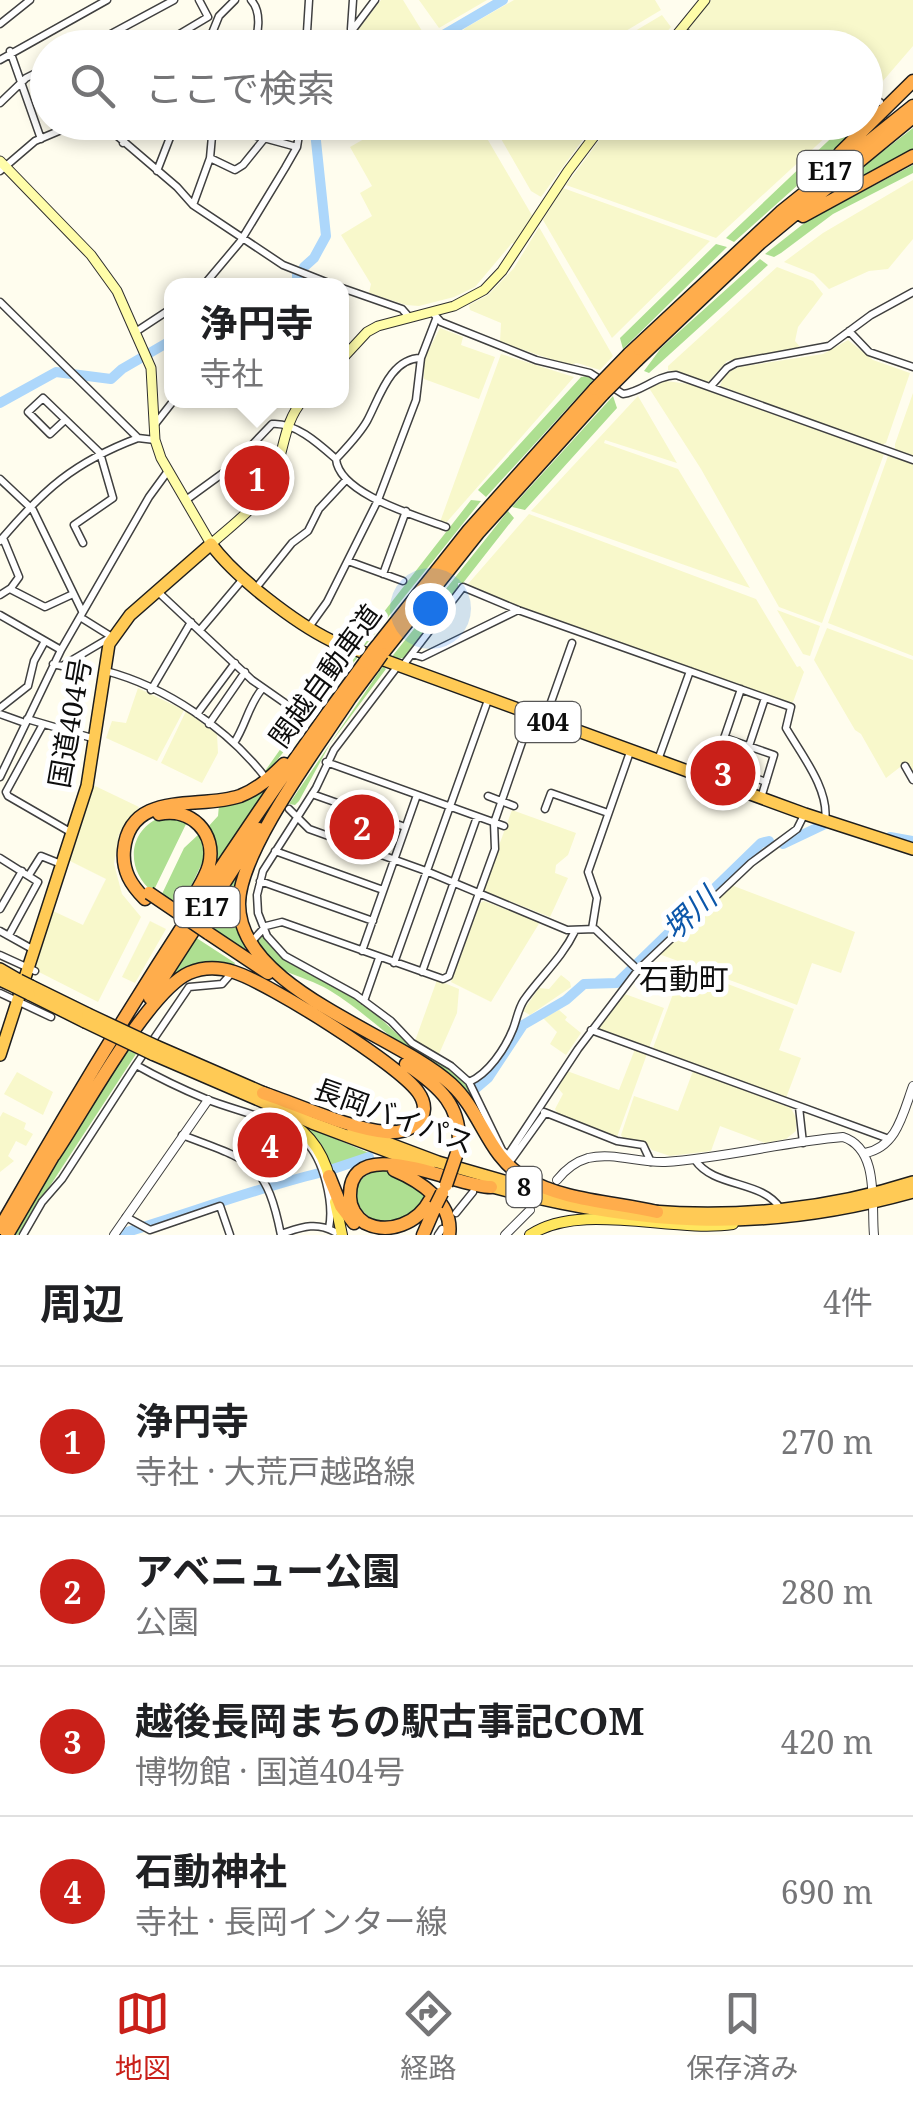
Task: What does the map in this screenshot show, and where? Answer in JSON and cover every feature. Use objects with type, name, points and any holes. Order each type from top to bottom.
[{"type":"highway","points":[[883,111],[913,80]]},
{"type":"highway","name":"関越自動車道","points":[[883,132],[913,106]]},
{"type":"highway","name":"関越自動車道","points":[[755,242],[913,117]]},
{"type":"highway","points":[[755,242],[855,140]]},
{"type":"highway","name":"関越自動車道","points":[[633,357],[685,312],[736,259],[874,140]]},
{"type":"highway","points":[[755,242],[913,156]]},
{"type":"highway","name":"関越自動車道","points":[[0,1228],[142,990],[249,826],[373,659],[599,392],[710,276],[736,259]]},
{"type":"highway","name":"404","points":[[211,544],[244,578],[308,628],[398,668],[913,849]]},
{"type":"highway","name":"国道404号","points":[[0,1055],[32,970],[88,786],[112,637],[156,590],[211,544]]},
{"type":"highway","points":[[373,659],[289,759],[262,784],[228,800],[162,805],[138,819],[127,837],[124,862],[133,885],[147,896],[434,1082],[447,1097],[459,1125],[423,1235]]},
{"type":"highway","name":"関越自動車道","points":[[7,1235],[211,900],[373,659]]},
{"type":"highway","points":[[321,1011],[257,954],[244,930],[239,897],[254,854],[350,698]]},
{"type":"highway","points":[[142,990],[208,869],[208,838],[193,819],[175,812],[162,813],[146,821],[134,835],[130,866],[147,896]]},
{"type":"highway","points":[[54,1155],[153,1005],[186,975],[205,969],[232,971],[321,1011]]},
{"type":"highway","name":"長岡バイパス","points":[[0,970],[30,990],[157,1053],[356,1140],[532,1199],[625,1218],[744,1222],[806,1217],[871,1199],[913,1182]]},
{"type":"highway","name":"長岡バイパス","points":[[0,980],[17,983]]},
{"type":"highway","points":[[263,1093],[382,1132],[412,1129],[423,1114],[418,1092],[361,1038]]},
{"type":"highway","points":[[361,1038],[430,1068],[455,1087],[499,1156],[520,1175],[566,1194],[657,1212]]},
{"type":"highway","name":"長岡バイパス","points":[[157,1053],[460,1168],[554,1196],[657,1212],[721,1214],[913,1192]]},
{"type":"highway","points":[[438,1192],[420,1214],[399,1228],[382,1229],[366,1224],[352,1205],[353,1180],[364,1168],[384,1163],[492,1187]]},
{"type":"highway","points":[[420,1214],[394,1226],[371,1223],[356,1209],[356,1185],[364,1174],[377,1168],[402,1173],[444,1206],[450,1220],[443,1233]]},
{"type":"highway","points":[[330,1176],[350,1218],[367,1231],[385,1235],[411,1228],[438,1192]]},
{"type":"main road","points":[[680,30],[705,0]]},
{"type":"main road","points":[[349,351],[367,332],[409,317],[434,315],[472,298],[494,282],[593,140]]},
{"type":"main road","points":[[2,166],[104,270],[147,355],[155,392],[155,440],[168,472],[211,544],[267,488],[287,426],[298,408]]},
{"type":"main road","points":[[157,1053],[298,1126],[321,1153],[330,1176],[335,1232]]},
{"type":"main road","points":[[530,1235],[570,1219],[719,1226],[744,1222]]},
{"type":"street","points":[[0,24],[30,0]]},
{"type":"street","points":[[50,30],[107,0]]},
{"type":"street","points":[[118,30],[174,0]]},
{"type":"street","points":[[187,30],[208,18],[198,0]]},
{"type":"street","points":[[214,30],[222,11],[234,0]]},
{"type":"street","points":[[251,0],[258,10],[257,30]]},
{"type":"street","points":[[307,30],[309,0]]},
{"type":"street","points":[[351,30],[353,0]]},
{"type":"street","points":[[352,30],[375,0]]},
{"type":"street","points":[[0,60],[30,40]]},
{"type":"street","points":[[10,51],[30,110]]},
{"type":"street","points":[[0,103],[30,76]]},
{"type":"street","points":[[2,166],[39,140]]},
{"type":"street","points":[[119,140],[192,205],[315,278]]},
{"type":"street","points":[[123,144],[125,140]]},
{"type":"street","points":[[157,170],[169,140]]},
{"type":"street","points":[[192,205],[210,158],[210,140]]},
{"type":"street","points":[[210,158],[235,170],[243,166],[262,140]]},
{"type":"street","points":[[272,140],[298,146]]},
{"type":"street","points":[[209,278],[242,238],[298,140]]},
{"type":"street","points":[[303,274],[303,278]]},
{"type":"street","points":[[349,290],[402,309],[409,317]]},
{"type":"street","points":[[711,386],[730,365],[821,349],[913,292]]},
{"type":"street","points":[[0,302],[138,438]]},
{"type":"street","points":[[136,331],[164,313]]},
{"type":"street","points":[[308,628],[327,602],[378,500],[416,400],[421,358],[434,315],[536,360],[590,374],[622,394],[634,393],[676,375],[913,460]]},
{"type":"street","points":[[849,331],[869,352],[913,368]]},
{"type":"street","points":[[421,358],[402,364],[384,386],[363,427],[336,459],[336,465],[346,480],[378,500],[446,527]]},
{"type":"street","points":[[66,420],[50,434],[28,412],[43,398],[66,420],[100,453],[113,498],[74,525],[83,542]]},
{"type":"street","points":[[155,424],[168,408]]},
{"type":"street","points":[[186,500],[230,468],[272,424],[287,426],[321,444],[336,459]]},
{"type":"street","points":[[0,595],[10,589],[19,573],[2,540],[49,487],[100,453],[138,438],[155,440]]},
{"type":"street","points":[[0,778],[3,763],[60,650],[149,497],[168,472]]},
{"type":"street","points":[[0,479],[30,508],[81,614],[112,637],[62,666],[53,664]]},
{"type":"street","points":[[256,588],[292,544],[308,531],[318,509],[346,480]]},
{"type":"street","points":[[383,574],[406,512]]},
{"type":"street","points":[[348,560],[403,581]]},
{"type":"street","points":[[200,630],[244,578]]},
{"type":"street","points":[[805,814],[797,828],[751,863],[634,966],[512,1159],[502,1150],[469,1082],[451,1066],[412,1043],[364,1001],[280,951],[262,928],[256,904],[260,881],[312,794],[326,762],[463,587],[791,707],[786,728],[821,793],[826,821]]},
{"type":"street","points":[[10,589],[45,608],[73,594]]},
{"type":"street","points":[[156,590],[262,688],[302,715]]},
{"type":"street","points":[[412,654],[422,657],[518,610]]},
{"type":"street","points":[[0,616],[60,650]]},
{"type":"street","points":[[151,690],[191,622]]},
{"type":"street","points":[[45,641],[34,661],[28,686],[0,711],[94,739]]},
{"type":"street","points":[[545,721],[572,643]]},
{"type":"street","points":[[197,714],[235,663]]},
{"type":"street","points":[[104,670],[197,714],[234,744],[265,777]]},
{"type":"street","points":[[658,761],[690,671]]},
{"type":"street","points":[[209,724],[244,672]]},
{"type":"street","points":[[234,744],[247,724],[250,704],[262,688]]},
{"type":"street","points":[[710,780],[742,689]]},
{"type":"street","points":[[749,746],[765,698]]},
{"type":"street","points":[[394,963],[488,700]]},
{"type":"street","points":[[254,938],[270,923],[282,922],[394,963],[443,978],[449,976],[494,849],[494,822],[531,716]]},
{"type":"street","points":[[42,726],[6,792],[73,834]]},
{"type":"street","points":[[725,738],[775,757],[761,798]]},
{"type":"street","points":[[592,928],[597,898],[588,872],[630,752]]},
{"type":"street","points":[[326,762],[504,826]]},
{"type":"street","points":[[3,763],[16,772]]},
{"type":"street","points":[[716,764],[766,782]]},
{"type":"street","points":[[905,766],[913,780]]},
{"type":"street","points":[[545,809],[551,793],[608,813]]},
{"type":"street","points":[[312,794],[406,827]]},
{"type":"street","points":[[362,951],[417,795]]},
{"type":"street","points":[[488,796],[514,806]]},
{"type":"street","points":[[289,809],[309,829],[575,931],[592,928],[634,966]]},
{"type":"street","points":[[422,972],[478,817]]},
{"type":"street","points":[[275,851],[383,890]]},
{"type":"street","points":[[0,909],[40,856],[63,864]]},
{"type":"street","points":[[1,861],[38,883],[8,936]]},
{"type":"street","points":[[260,881],[372,921]]},
{"type":"street","points":[[0,931],[35,950]]},
{"type":"street","points":[[469,1082],[491,1064],[513,1029],[520,1006],[561,958],[575,931]]},
{"type":"street","points":[[0,955],[32,970]]},
{"type":"street","points":[[364,1001],[379,958]]},
{"type":"street","points":[[23,1235],[189,987],[222,984],[228,976]]},
{"type":"street","points":[[0,993],[51,1017]]},
{"type":"street","points":[[591,1030],[889,1139]]},
{"type":"street","points":[[136,1065],[208,1100],[282,1127],[310,1147],[323,1178],[335,1232]]},
{"type":"street","points":[[865,1154],[876,1151],[896,1131],[913,1086]]},
{"type":"street","points":[[114,1235],[208,1100]]},
{"type":"street","points":[[798,1106],[803,1142]]},
{"type":"street","points":[[510,1152],[542,1111]]},
{"type":"street","points":[[542,1111],[617,1140],[643,1145],[652,1162]]},
{"type":"street","points":[[182,1135],[233,1154],[252,1167],[271,1191],[281,1235],[312,1225],[335,1232]]},
{"type":"street","points":[[556,1180],[574,1164],[590,1158],[695,1160],[843,1138],[856,1143],[865,1154],[874,1235]]},
{"type":"street","points":[[695,1160],[706,1172],[769,1197],[780,1209]]},
{"type":"street","points":[[456,1213],[474,1192]]},
{"type":"street","points":[[126,1217],[150,1230],[220,1206],[230,1235]]},
{"type":"street","points":[[496,1235],[526,1213],[504,1235]]},
{"type":"green space","points":[[381,0],[403,0],[421,30],[358,30]]},
{"type":"green space","points":[[419,0],[487,0],[439,28]]},
{"type":"green space","points":[[514,0],[655,0],[661,10],[627,30],[463,30]]},
{"type":"green space","points":[[711,0],[913,0],[913,46],[883,81],[883,30],[687,30]]},
{"type":"green space","points":[[662,15],[671,27],[668,30],[637,30]]},
{"type":"green space","points":[[913,128],[913,150],[823,198]]},
{"type":"green space","points":[[362,140],[488,140],[533,217],[516,244],[512,243],[475,287],[454,297],[419,306],[369,293],[371,284],[341,235],[372,216],[360,193],[372,186],[350,147]]},
{"type":"green space","points":[[502,140],[583,140],[541,197],[531,191]]},
{"type":"green space","points":[[599,140],[823,140],[716,238],[566,185]]},
{"type":"green space","points":[[829,140],[848,140],[734,242],[726,238]]},
{"type":"green space","points":[[913,165],[913,173],[833,214],[781,253],[774,257],[765,254],[807,221]]},
{"type":"green space","points":[[913,180],[913,239],[888,269],[869,271],[829,289],[814,274],[784,262],[823,233]]},
{"type":"green space","points":[[563,188],[710,241],[612,338],[543,220]]},
{"type":"green space","points":[[539,227],[613,356],[600,370],[577,363],[568,365],[500,342],[501,323],[470,310],[469,305],[488,295],[514,268]]},
{"type":"green space","points":[[716,244],[727,247],[623,349],[620,338]]},
{"type":"green space","points":[[760,259],[768,265],[649,373],[644,371],[661,348]]},
{"type":"green space","points":[[777,267],[813,281],[823,294],[798,327],[795,341],[801,348],[727,361],[708,382],[668,370],[668,366]]},
{"type":"green space","points":[[440,328],[463,337],[461,345],[495,357],[479,399],[424,379],[424,359]]},
{"type":"green space","points":[[848,340],[873,360],[910,373],[886,443],[882,445],[720,386],[725,374],[739,367],[823,354]]},
{"type":"green space","points":[[501,354],[574,377],[445,524],[440,522]]},
{"type":"green space","points":[[581,377],[594,379],[486,497],[478,490]]},
{"type":"green space","points":[[666,381],[689,384],[884,454],[822,623],[779,607],[701,469],[649,388]]},
{"type":"green space","points":[[913,393],[913,456],[895,450],[895,444]]},
{"type":"green space","points":[[613,396],[617,408],[525,510],[512,507]]},
{"type":"green space","points":[[638,396],[677,463],[605,440],[604,443],[678,469],[750,588],[531,511]]},
{"type":"green space","points":[[888,456],[913,464],[913,656],[828,623]]},
{"type":"green space","points":[[471,500],[481,501],[365,646],[362,640]]},
{"type":"green space","points":[[508,511],[514,518],[463,583],[458,583],[404,658],[390,659]]},
{"type":"green space","points":[[529,514],[756,599],[797,667],[804,672],[793,702],[469,588],[468,584]]},
{"type":"green space","points":[[777,610],[820,626],[810,656],[803,654]]},
{"type":"green space","points":[[827,628],[913,660],[913,774],[904,764],[886,778],[855,730],[814,660]]},
{"type":"green space","points":[[352,655],[358,657],[267,773],[324,687]]},
{"type":"green space","points":[[383,666],[386,669],[330,744],[299,801],[289,804]]},
{"type":"green space","points":[[138,688],[184,710],[157,761],[106,738],[112,721],[126,723]]},
{"type":"green space","points":[[186,711],[217,734],[218,753],[202,783],[161,763]]},
{"type":"green space","points":[[91,784],[139,807],[119,834],[114,864],[122,894],[141,917],[98,1002],[35,970],[51,910],[83,925],[106,879],[68,860]]},
{"type":"green space","points":[[267,784],[269,787],[207,878],[207,828],[218,816],[219,805]]},
{"type":"green space","points":[[347,810],[386,825],[379,844],[341,833],[338,827]]},
{"type":"green space","points":[[512,810],[576,833],[568,855],[556,865],[555,873],[568,878],[550,917],[486,892],[484,886]]},
{"type":"green space","points":[[159,818],[188,820],[153,892],[138,874],[134,852],[141,833]]},
{"type":"green space","points":[[200,833],[205,857],[180,909],[161,896],[184,848]]},
{"type":"green space","points":[[247,858],[235,912],[246,947],[243,953],[203,925]]},
{"type":"green space","points":[[731,885],[855,932],[841,973],[812,963],[797,1005],[659,954]]},
{"type":"green space","points":[[484,901],[540,922],[491,1002],[451,982]]},
{"type":"green space","points":[[150,921],[166,929],[135,983],[122,977]]},
{"type":"green space","points":[[262,936],[285,960],[356,996],[406,1042],[455,1071],[471,1092],[494,1141],[461,1086],[329,990],[277,966],[262,950],[257,938]]},
{"type":"green space","points":[[195,937],[235,963],[233,967],[165,984]]},
{"type":"green space","points":[[683,967],[794,1009],[779,1050],[801,1058],[786,1098],[653,1048]]},
{"type":"green space","points":[[561,975],[571,987],[530,1015],[523,1011],[539,988],[549,989]]},
{"type":"green space","points":[[437,980],[459,989],[457,1013],[439,1054],[415,1041]]},
{"type":"green space","points":[[622,993],[664,1008],[649,1048],[599,1029],[598,1024]]},
{"type":"green space","points":[[559,1010],[581,1033],[566,1055],[550,1044],[557,1032],[543,1018]]},
{"type":"green space","points":[[635,1049],[647,1054],[617,1137],[558,1114],[555,1109],[563,1094],[558,1088],[567,1071],[619,1090]]},
{"type":"green space","points":[[128,1050],[136,1054],[18,1235],[14,1235],[49,1173]]},
{"type":"green space","points":[[693,1071],[791,1108],[796,1131],[786,1139],[765,1143],[720,1126],[711,1151],[670,1156],[652,1150],[646,1143],[623,1138],[634,1096],[678,1111]]},
{"type":"green space","points":[[17,1072],[53,1092],[43,1115],[4,1094]]},
{"type":"green space","points":[[3,1112],[26,1123],[24,1129],[33,1134],[26,1146],[16,1141],[8,1156],[14,1161],[0,1172],[0,1117]]},
{"type":"green space","points":[[310,1128],[369,1153],[371,1155],[332,1168]]},
{"type":"green space","points":[[379,1170],[405,1179],[421,1193],[425,1199],[413,1216],[382,1224],[364,1212],[356,1189],[360,1181]]},
{"type":"waterway","points":[[452,30],[503,0]]},
{"type":"waterway","points":[[304,267],[326,236],[316,140]]},
{"type":"waterway","points":[[0,403],[56,372],[111,379],[164,345]]},
{"type":"waterway","name":"堺川","points":[[783,844],[823,825]]},
{"type":"waterway","name":"堺川","points":[[890,837],[913,841]]},
{"type":"waterway","name":"堺川","points":[[474,1090],[488,1078],[523,1025],[566,1000],[584,984],[617,983],[761,843],[769,841]]},
{"type":"waterway","name":"堺川","points":[[400,1128],[416,1116]]},
{"type":"waterway","name":"堺川","points":[[333,1169],[369,1157]]},
{"type":"waterway","name":"堺川","points":[[117,1235],[319,1173]]},
{"type":"place","name":"浄円寺","points":[[257,478]]},
{"type":"place","name":"越後長岡まちの駅古事記COM","points":[[723,773]]},
{"type":"place","name":"アベニュー公園","points":[[362,827]]},
{"type":"place","name":"石動神社","points":[[270,1145]]},
{"type":"district","name":"石動町","points":[[684,980]]}]
